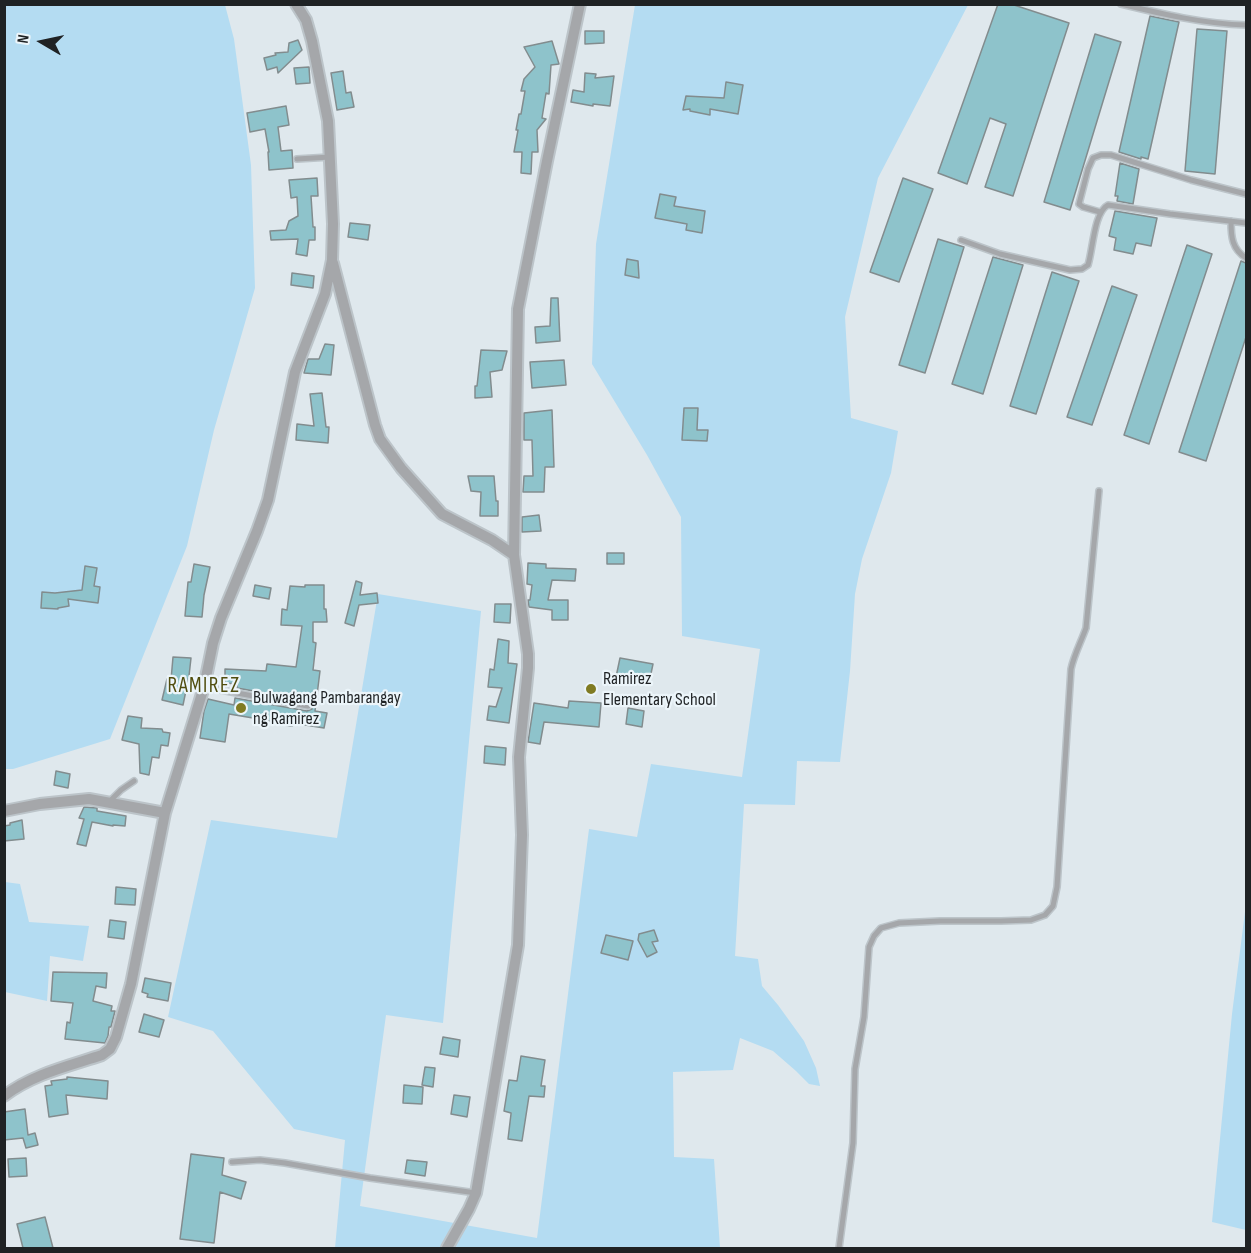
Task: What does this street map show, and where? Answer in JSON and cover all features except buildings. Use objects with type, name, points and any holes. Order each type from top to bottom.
[{"type":"street","points":[[4,1095],[35,1077],[102,1055],[110,1049],[116,1037],[131,984],[165,813],[204,687],[221,618],[268,500],[295,372],[325,294],[332,260],[333,224],[328,121],[312,40],[306,20],[296,4]]},
{"type":"street","points":[[447,1248],[470,1209],[476,1193],[518,945],[522,835],[519,757],[528,654],[514,555],[518,309],[580,4]]},
{"type":"street","points":[[332,260],[380,439],[401,468],[442,514],[492,540],[514,555]]},
{"type":"street","points":[[4,811],[40,804],[89,799],[165,813]]},
{"type":"lane","points":[[1121,4],[1190,20],[1246,25]]},
{"type":"lane","points":[[1100,212],[1079,204],[1088,169],[1093,158],[1101,154],[1246,194]]},
{"type":"lane","points":[[297,159],[330,157]]},
{"type":"lane","points":[[961,240],[1000,254],[1070,270],[1086,268],[1088,265],[1100,212],[1108,205],[1246,223]]},
{"type":"lane","points":[[1231,221],[1232,238],[1238,253],[1246,258]]},
{"type":"lane","points":[[839,1248],[853,1143],[855,1069],[864,1017],[869,947],[874,936],[881,928],[899,923],[1031,920],[1045,915],[1053,906],[1057,887],[1071,669],[1073,658],[1086,628],[1099,492]]},
{"type":"lane","points":[[204,687],[308,706]]},
{"type":"lane","points":[[108,803],[134,781]]},
{"type":"lane","points":[[232,1162],[260,1160],[285,1162],[370,1178],[476,1193]]},
{"type":"shaded area","points":[[5,5],[225,5],[234,39],[251,165],[255,288],[214,430],[187,546],[110,739],[13,769],[5,769]]},
{"type":"shaded area","points":[[635,5],[968,5],[878,178],[845,317],[851,418],[898,431],[891,473],[862,559],[855,594],[850,671],[840,762],[797,761],[795,805],[744,804],[735,956],[758,959],[762,986],[804,1041],[816,1068],[820,1086],[809,1084],[773,1051],[740,1038],[733,1070],[673,1072],[674,1157],[714,1159],[720,1248],[335,1248],[345,1140],[294,1129],[213,1031],[168,1017],[211,820],[337,838],[378,594],[481,611],[443,1023],[386,1015],[360,1206],[537,1238],[589,829],[637,837],[651,764],[742,777],[760,649],[682,636],[681,517],[592,364],[596,244]]},
{"type":"shaded area","points":[[5,882],[20,884],[29,922],[89,926],[83,961],[50,956],[47,1001],[5,992]]},
{"type":"shaded area","points":[[1246,904],[1246,1230],[1212,1222],[1232,1014]]},
{"type":"place","name":"Ramirez Elementary School","points":[[591,689]]},
{"type":"place","name":"Bulwagang Pambarangay ng Ramirez","points":[[241,708]]},
{"type":"district","name":"RAMIREZ","points":[[204,687]]}]
